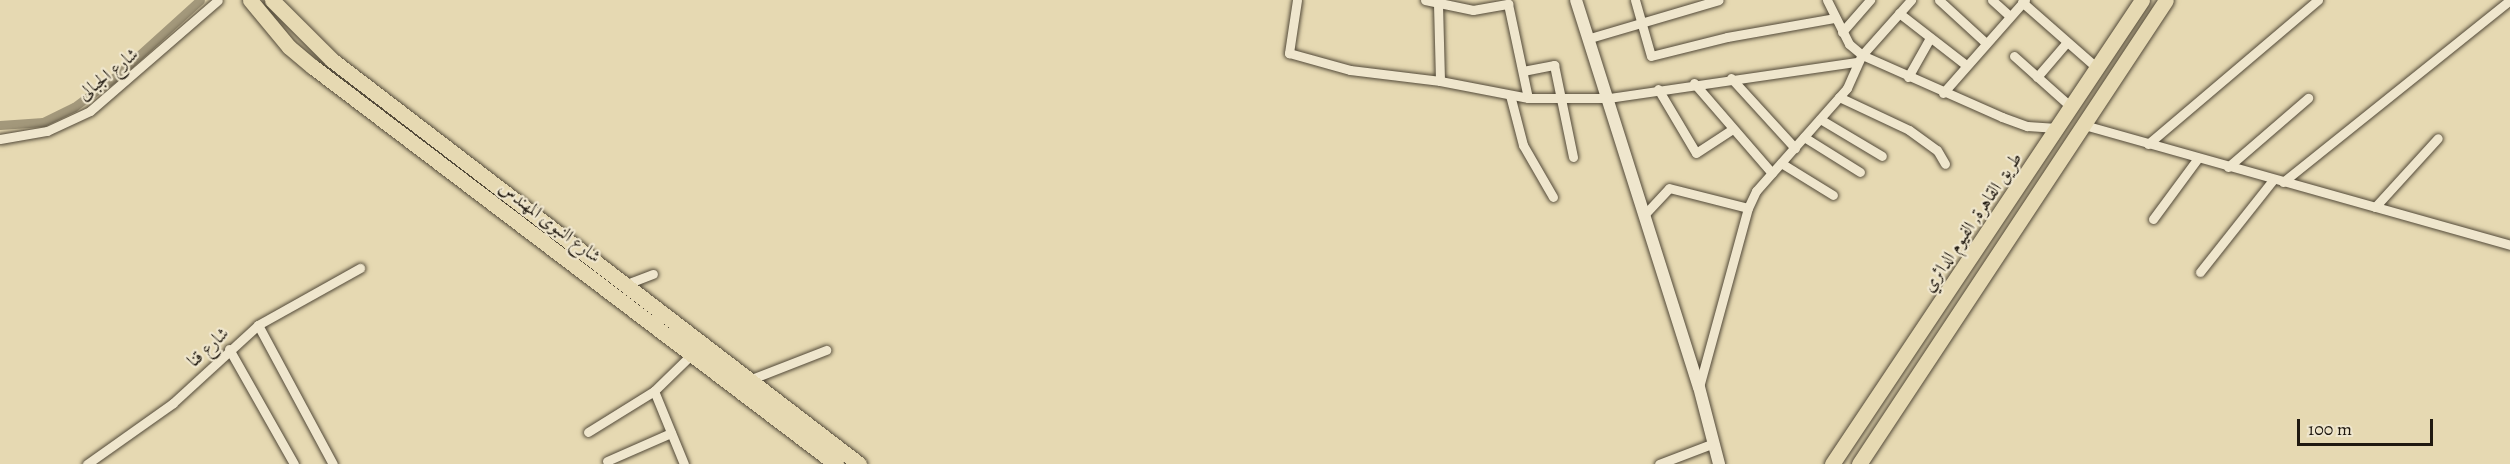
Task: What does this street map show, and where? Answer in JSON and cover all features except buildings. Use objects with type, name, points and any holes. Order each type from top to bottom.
[{"type":"main road","name":"شارع النبوى المهندس","points":[[250,0],[289,46],[398,121]]},
{"type":"main road","name":"شارع النبوى المهندس","points":[[272,0],[398,121],[692,354],[837,464]]},
{"type":"main road","name":"طريق القاهرة, الفيوم الدائري","points":[[1832,464],[2142,0]]},
{"type":"main road","points":[[1858,464],[2166,0]]},
{"type":"main road","name":"شارع النبوى المهندس","points":[[418,137],[624,285],[859,464]]},
{"type":"main road","points":[[1940,305],[1957,317]]},
{"type":"street","name":"شارع الجبالى","points":[[0,139],[46,131],[90,111],[218,0]]},
{"type":"street","points":[[1298,0],[1289,53],[1350,69],[1440,81],[1528,98],[1560,100],[1609,98],[1860,58],[2027,126],[2057,128]]},
{"type":"street","points":[[1425,0],[1473,10],[1512,2],[1528,98]]},
{"type":"street","points":[[1576,0],[1590,38],[1699,387],[1719,464]]},
{"type":"street","points":[[1635,0],[1651,56],[1727,38],[1835,18]]},
{"type":"street","points":[[1590,38],[1719,0]]},
{"type":"street","points":[[1827,0],[1842,32],[1860,58]]},
{"type":"street","points":[[1842,32],[1870,0]]},
{"type":"street","points":[[1699,387],[1748,208],[1772,173],[1839,97],[1860,58],[1911,0]]},
{"type":"street","points":[[1939,0],[1986,43]]},
{"type":"street","points":[[1992,0],[2010,16]]},
{"type":"street","points":[[2148,144],[2318,0]]},
{"type":"street","points":[[2200,272],[2278,181],[2510,0]]},
{"type":"street","points":[[1943,93],[2024,1],[2097,68]]},
{"type":"street","points":[[1438,4],[1440,81]]},
{"type":"street","points":[[1899,13],[1966,65]]},
{"type":"street","points":[[1908,77],[1930,38]]},
{"type":"street","points":[[2037,77],[2067,42]]},
{"type":"street","points":[[2014,56],[2071,107]]},
{"type":"street","points":[[1523,71],[1554,65],[1573,157]]},
{"type":"street","points":[[1731,78],[1795,148]]},
{"type":"street","points":[[1694,83],[1731,130],[1772,173]]},
{"type":"street","points":[[1658,89],[1696,153],[1731,130]]},
{"type":"street","points":[[1510,95],[1523,145],[1553,197]]},
{"type":"street","points":[[1839,97],[1909,130],[1937,150],[1945,164]]},
{"type":"street","points":[[2228,167],[2308,98]]},
{"type":"street","points":[[1820,119],[1882,156]]},
{"type":"street","points":[[2084,125],[2510,245]]},
{"type":"street","points":[[1804,137],[1860,172]]},
{"type":"street","points":[[2374,207],[2438,138]]},
{"type":"street","points":[[2152,219],[2198,158]]},
{"type":"street","points":[[1781,163],[1833,195]]},
{"type":"street","points":[[1645,214],[1669,188],[1748,208]]},
{"type":"street","name":"شارع قنا","points":[[93,462],[173,403],[229,349],[258,325],[360,268]]},
{"type":"street","points":[[624,285],[653,274]]},
{"type":"street","points":[[258,325],[333,464]]},
{"type":"street","points":[[229,349],[294,464]]},
{"type":"street","points":[[749,380],[826,350]]},
{"type":"street","points":[[588,432],[674,376],[692,354]]},
{"type":"street","points":[[654,391],[684,464]]},
{"type":"street","points":[[607,460],[671,433]]},
{"type":"street","points":[[1659,464],[1714,443]]},
{"type":"waterway","points":[[0,125],[43,122],[74,107],[116,76],[200,0]]}]
